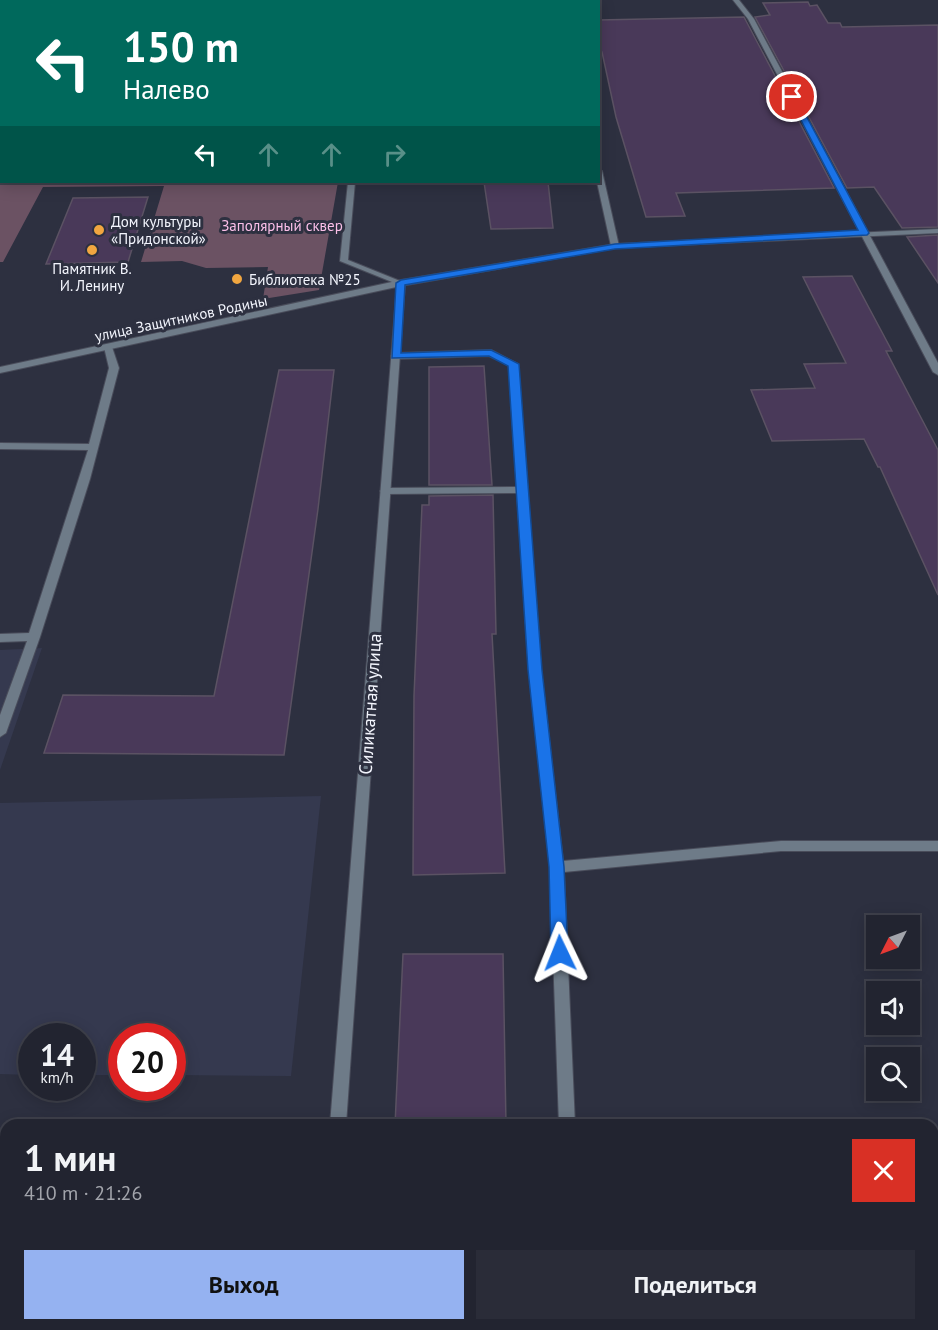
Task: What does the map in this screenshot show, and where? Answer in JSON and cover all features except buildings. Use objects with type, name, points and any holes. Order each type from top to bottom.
[{"type":"street","points":[[736,0],[751,19],[938,372]]},
{"type":"street","points":[[600,180],[615,246]]},
{"type":"street","points":[[351,183],[344,261],[401,283]]},
{"type":"street","name":"улица Защитников Родины","points":[[0,370],[401,283],[615,246],[938,231]]},
{"type":"street","name":"Силикатная улица","points":[[338,1119],[401,283]]},
{"type":"street","points":[[0,733],[34,638],[93,447],[114,368],[108,347]]},
{"type":"street","points":[[396,356],[491,353],[513,364],[535,670],[556,867],[567,1119]]},
{"type":"street","points":[[0,446],[93,447]]},
{"type":"street","points":[[385,491],[522,490]]},
{"type":"street","points":[[0,638],[34,638]]},
{"type":"street","points":[[556,867],[782,846],[938,846]]},
{"type":"shaded area","points":[[42,648],[0,770],[0,650]]},
{"type":"shaded area","points":[[321,796],[291,1076],[186,1075],[186,1023],[108,1023],[108,1075],[96,1075],[96,1023],[18,1023],[18,1075],[0,1074],[0,803]]},
{"type":"green space","name":"Заполярный сквер","points":[[0,183],[338,183],[319,290],[263,299],[268,267],[206,268],[182,261],[141,262],[164,186],[43,187],[3,262],[0,262]]},
{"type":"place","name":"Дом культуры «Придонской»","points":[[99,230]]},
{"type":"place","name":"Памятник В. И. Ленину","points":[[92,250]]},
{"type":"place","name":"Библиотека №25","points":[[237,279]]},
{"type":"route","points":[[560,953],[556,867],[535,670],[513,364],[491,353],[396,356],[401,283],[615,246],[864,233],[792,97]]}]
